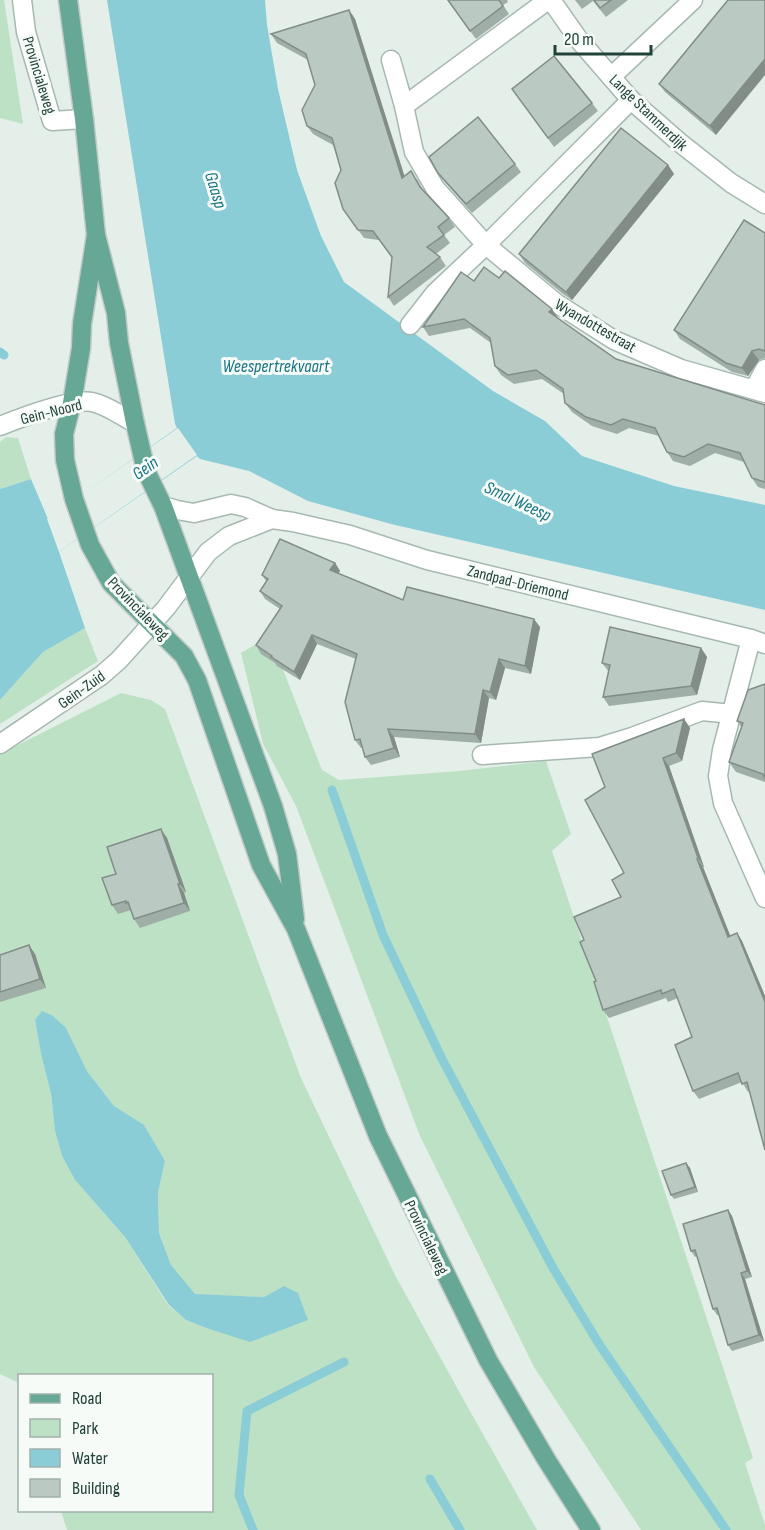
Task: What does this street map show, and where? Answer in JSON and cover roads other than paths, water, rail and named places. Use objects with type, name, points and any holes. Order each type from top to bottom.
[{"type":"main road","name":"Provincialeweg","points":[[68,0],[84,119],[96,235],[116,313],[119,344],[146,471],[163,506],[273,806],[287,854],[296,929]]},
{"type":"main road","name":"Provincialeweg","points":[[96,235],[82,324],[81,348],[72,403],[64,434],[65,460],[74,500],[85,533],[111,583],[184,656],[197,680],[261,865],[296,929],[378,1136],[488,1360],[591,1530]]},
{"type":"street","name":"Provincialeweg","points":[[22,0],[26,32],[52,120],[84,119]]},
{"type":"street","name":"Lange Stammerdijk","points":[[549,0],[579,40],[632,100],[679,142],[731,183],[765,204]]},
{"type":"street","points":[[404,106],[549,0]]},
{"type":"street","points":[[611,77],[693,0]]},
{"type":"street","name":"Wyandottestraat","points":[[391,60],[414,152],[435,188],[486,245],[556,303],[614,340],[681,369],[759,391],[765,369]]},
{"type":"street","points":[[410,325],[435,293],[632,100]]},
{"type":"street","name":"Gein-Noord","points":[[0,426],[28,415],[82,401],[102,405],[135,423]]},
{"type":"street","name":"Zandpad-Driemond","points":[[163,506],[194,513],[231,504],[245,507],[272,519],[350,535],[427,560],[758,641]]},
{"type":"street","points":[[153,624],[208,552],[229,536],[272,519]]},
{"type":"street","name":"Gein-Zuid","points":[[0,744],[102,675],[153,624]]},
{"type":"street","points":[[758,641],[732,714],[722,750],[718,776],[723,803],[765,898]]},
{"type":"street","points":[[482,755],[599,747],[702,711],[732,714]]},
{"type":"water","name":"Weespertrekvaart","points":[[107,0],[265,0],[278,89],[297,170],[321,236],[344,282],[493,391],[545,421],[582,456],[674,486],[765,505],[765,610],[391,524],[308,501],[249,471],[200,459],[197,456],[59,552],[85,628],[43,652],[0,700],[0,489],[31,479],[48,519],[177,428]]},
{"type":"water","points":[[42,1011],[53,1016],[66,1028],[87,1071],[114,1106],[144,1125],[165,1161],[158,1193],[159,1233],[171,1265],[195,1294],[264,1297],[284,1286],[298,1293],[308,1320],[250,1342],[186,1320],[169,1305],[125,1237],[75,1180],[62,1156],[55,1131],[51,1094],[35,1020]]},
{"type":"waterway","points":[[0,352],[4,355]]},
{"type":"waterway","points":[[332,790],[383,935],[441,1057],[553,1268],[599,1344],[726,1530]]},
{"type":"waterway","points":[[253,1530],[239,1495],[247,1411],[344,1362]]},
{"type":"waterway","points":[[430,1479],[460,1530]]},
{"type":"water label","name":"Gaasp","points":[[216,190]]},
{"type":"water label","name":"Gein","points":[[145,468]]},
{"type":"water label","name":"Smal Weesp","points":[[518,501]]}]
